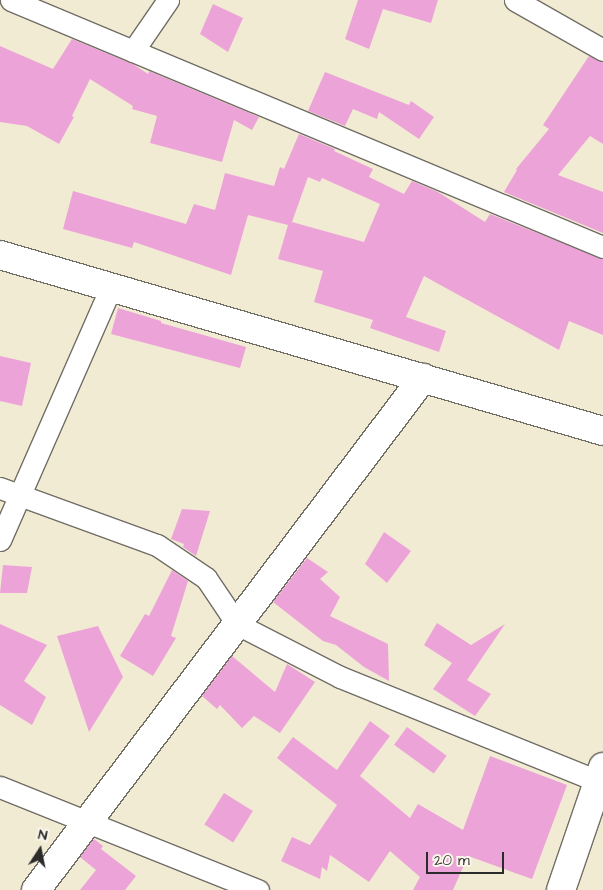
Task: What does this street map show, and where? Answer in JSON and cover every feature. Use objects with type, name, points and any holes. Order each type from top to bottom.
[{"type":"street","points":[[11,0],[603,247]]},
{"type":"street","points":[[133,51],[168,0]]},
{"type":"street","points":[[515,0],[603,50]]},
{"type":"street","points":[[0,255],[603,431]]},
{"type":"street","points":[[0,540],[10,491],[112,287]]},
{"type":"street","points":[[36,890],[423,378]]},
{"type":"street","points":[[10,491],[157,545],[206,578],[237,624],[340,677],[601,777],[561,890]]},
{"type":"street","points":[[0,787],[86,823],[258,890]]},
{"type":"building","points":[[358,0],[438,0],[431,23],[383,9],[369,49],[345,39]]},
{"type":"building","points":[[213,4],[243,18],[228,52],[200,34]]},
{"type":"building","points":[[72,39],[133,64],[148,74],[149,71],[259,117],[252,130],[234,120],[222,162],[150,143],[157,116],[132,109],[133,106],[90,79],[72,116],[74,117],[59,144],[27,126],[0,122],[0,46],[53,69]]},
{"type":"building","points":[[589,56],[603,62],[603,144],[590,136],[558,175],[603,192],[603,233],[504,192],[516,169],[549,129],[543,125]]},
{"type":"building","points":[[325,72],[409,105],[411,101],[434,117],[419,139],[379,112],[377,119],[353,109],[345,126],[308,111]]},
{"type":"building","points":[[299,134],[335,149],[334,151],[373,169],[369,177],[404,194],[412,181],[438,192],[485,222],[490,214],[603,259],[603,335],[569,321],[559,350],[424,276],[406,317],[446,331],[439,352],[370,328],[373,320],[314,302],[323,271],[278,259],[288,225],[248,215],[231,275],[134,242],[132,248],[63,229],[73,191],[186,224],[194,204],[215,210],[225,173],[274,186],[280,167],[284,169]],"holes":[[[308,177],[320,182],[322,178],[380,204],[364,242],[292,222]]]},
{"type":"building","points":[[118,308],[161,321],[161,323],[246,347],[240,368],[111,334]]},
{"type":"building","points":[[0,356],[31,363],[22,406],[0,401]]},
{"type":"building","points":[[182,509],[210,511],[196,556],[183,547],[184,544],[171,539]]},
{"type":"building","points":[[384,532],[411,551],[387,583],[365,564]]},
{"type":"building","points":[[307,558],[328,572],[320,579],[340,597],[330,616],[388,644],[389,681],[364,667],[336,645],[323,641],[273,602]]},
{"type":"building","points":[[3,565],[32,567],[27,593],[0,593]]},
{"type":"building","points":[[172,570],[188,581],[171,636],[176,638],[153,676],[120,656],[145,614],[149,616]]},
{"type":"building","points":[[437,623],[471,645],[505,624],[467,680],[491,694],[475,716],[433,689],[452,663],[424,645]]},
{"type":"building","points":[[0,624],[47,645],[24,681],[46,697],[32,725],[0,705]]},
{"type":"building","points":[[98,626],[123,677],[89,732],[57,636]]},
{"type":"building","points":[[232,656],[275,692],[287,664],[315,682],[280,733],[254,716],[242,728],[220,705],[217,709],[202,696]]},
{"type":"building","points":[[370,721],[390,736],[360,776],[410,818],[418,804],[463,830],[490,756],[567,785],[532,879],[468,856],[453,890],[413,890],[420,877],[390,851],[369,882],[330,855],[327,871],[322,867],[320,879],[281,861],[292,837],[310,845],[337,805],[277,758],[293,737],[337,770]]},
{"type":"building","points":[[407,727],[447,756],[434,774],[394,745]]},
{"type":"building","points":[[224,793],[253,811],[233,842],[204,824]]},
{"type":"building","points":[[94,839],[103,846],[101,849],[136,876],[125,890],[80,890],[96,870],[80,857]]}]
